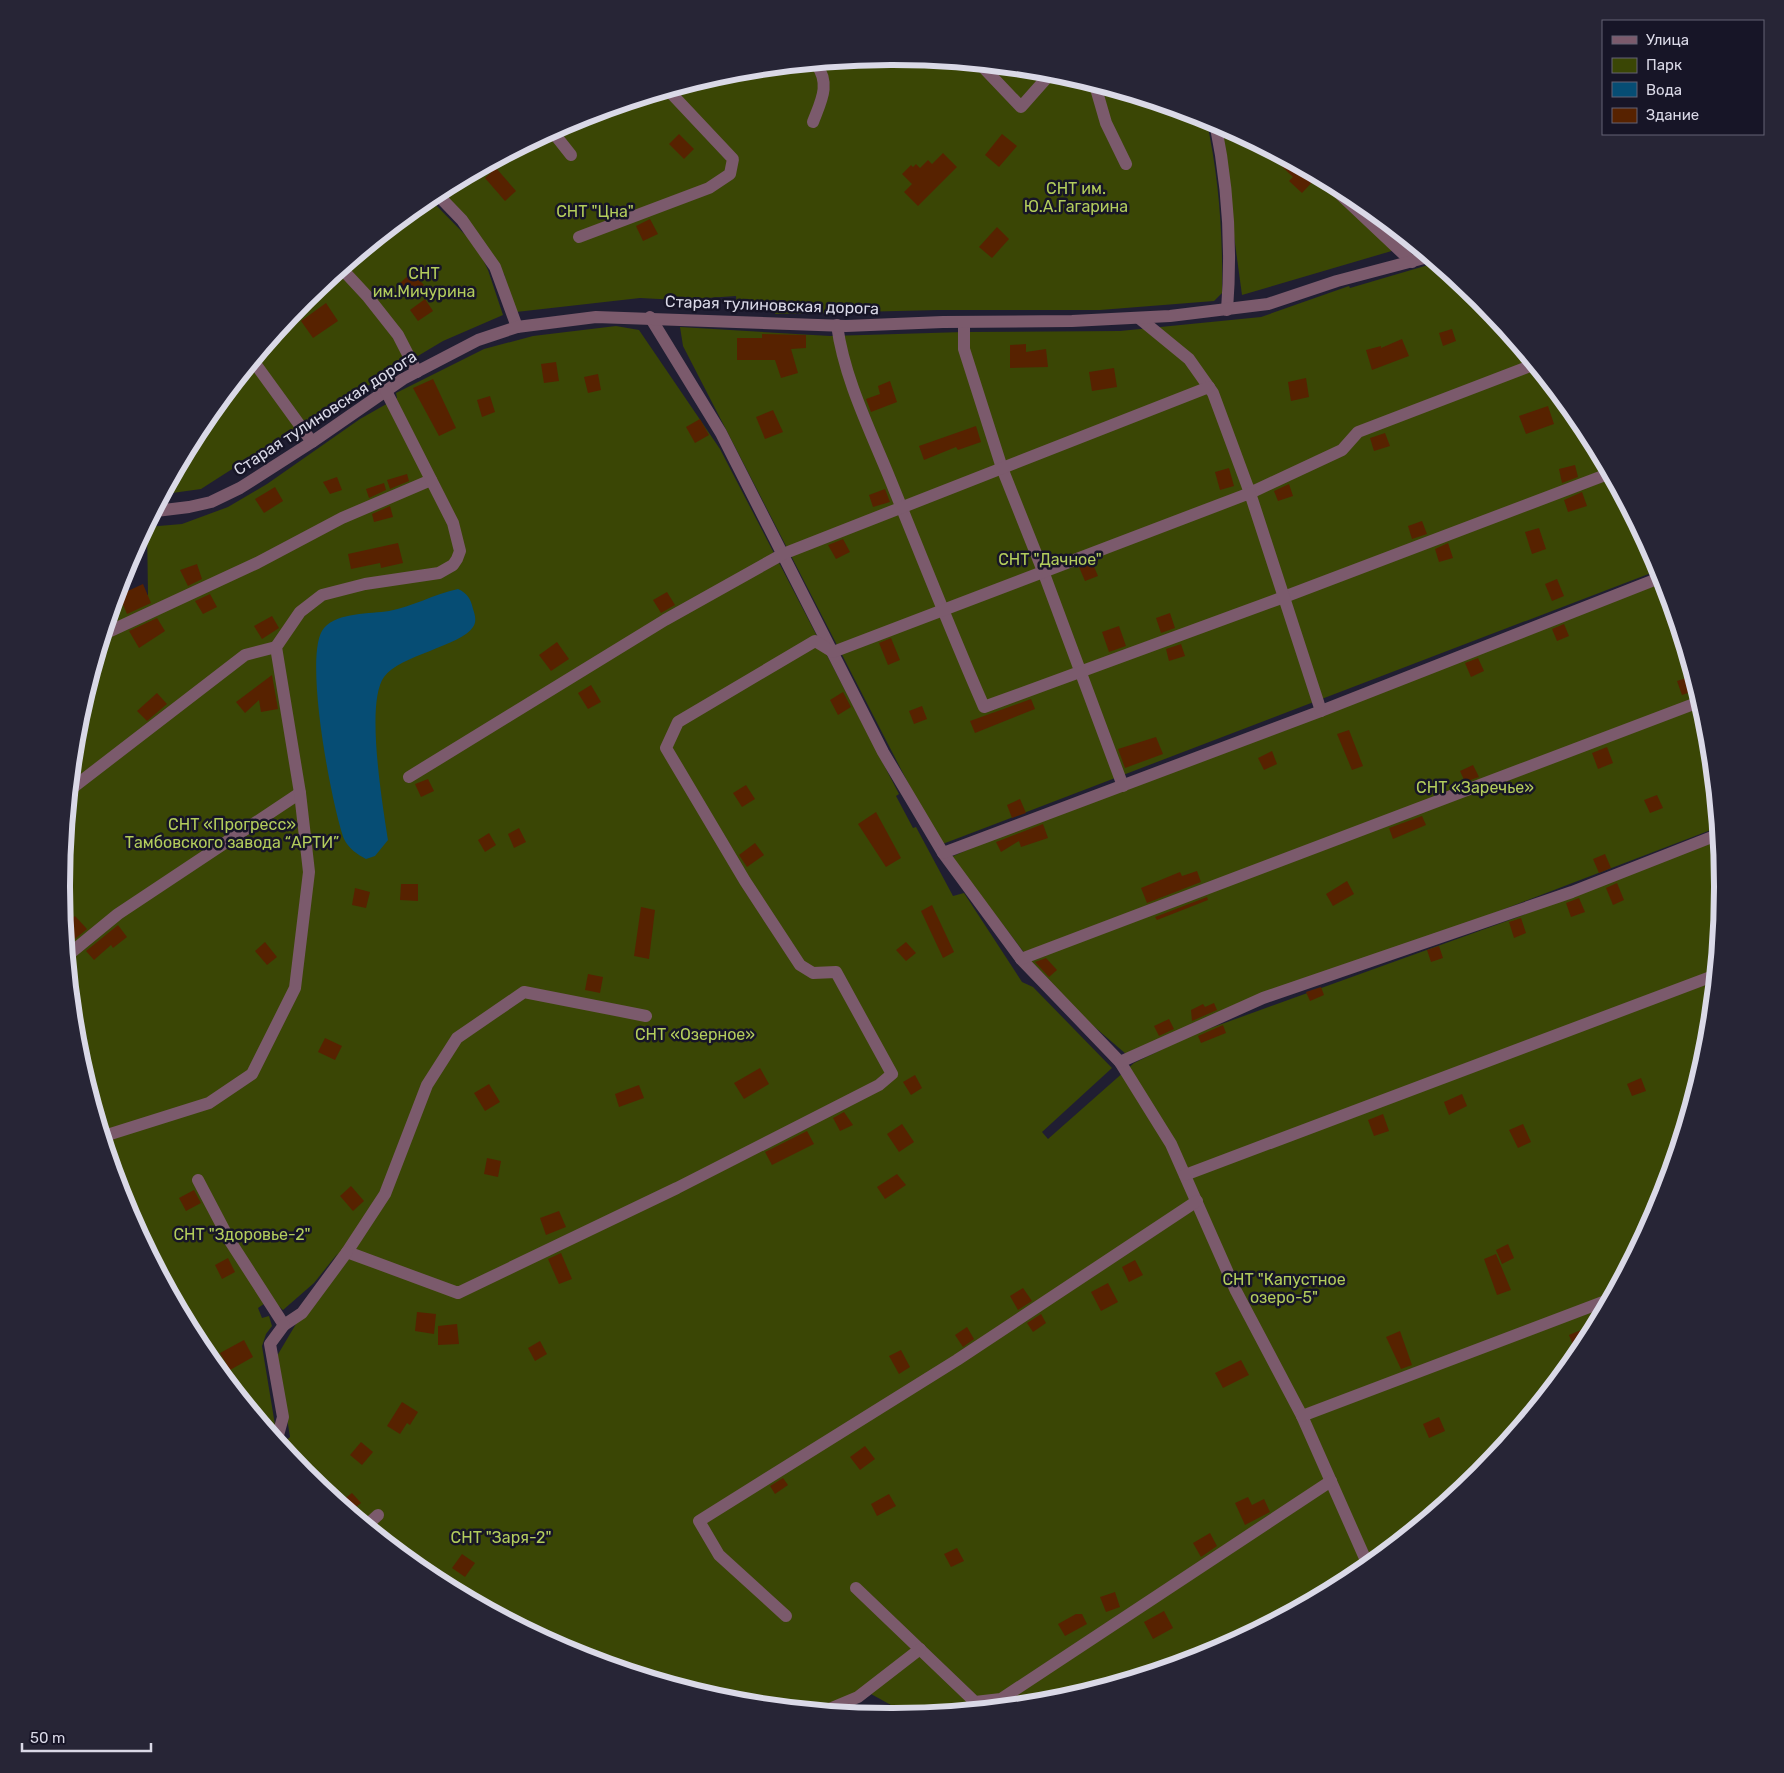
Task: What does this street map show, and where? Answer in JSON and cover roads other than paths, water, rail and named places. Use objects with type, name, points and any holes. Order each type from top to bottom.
[{"type":"street","points":[[813,122],[826,88],[820,69]]},
{"type":"street","points":[[987,71],[1022,107],[1045,80]]},
{"type":"street","points":[[1097,91],[1106,123],[1126,164]]},
{"type":"street","points":[[579,237],[709,188],[730,174],[733,159],[673,95]]},
{"type":"street","points":[[1217,133],[1224,170],[1228,216],[1230,270],[1227,310]]},
{"type":"street","points":[[557,137],[571,155]]},
{"type":"street","points":[[442,199],[462,220],[495,267],[517,327]]},
{"type":"street","points":[[1354,207],[1412,262]]},
{"type":"street","name":"Старая тулиновская дорога","points":[[162,510],[189,508],[211,502],[240,488],[417,372],[478,340],[517,327],[596,317],[650,317],[761,324],[837,325],[1072,322],[1139,318],[1227,310],[1268,304],[1337,281],[1422,259]]},
{"type":"street","points":[[346,273],[398,334],[417,372]]},
{"type":"street","points":[[650,317],[721,434],[883,752],[943,853],[1021,959],[1120,1062],[1171,1144],[1236,1291],[1302,1416],[1365,1558]]},
{"type":"street","points":[[1139,318],[1189,359],[1214,393],[1250,493],[1321,711]]},
{"type":"street","points":[[964,322],[964,349],[1002,468],[1044,571],[1123,786]]},
{"type":"street","points":[[837,325],[840,351],[942,610],[984,707],[1284,597],[1603,476]]},
{"type":"street","points":[[257,366],[312,442]]},
{"type":"street","points":[[833,652],[1250,493],[1342,450],[1358,432],[1528,367]]},
{"type":"street","points":[[409,777],[665,620],[783,554],[1209,387]]},
{"type":"street","points":[[77,784],[245,655],[276,647],[300,612],[322,595],[357,585],[439,573],[453,565],[460,551],[453,523],[386,391]]},
{"type":"street","points":[[111,631],[257,563],[342,518],[431,480]]},
{"type":"street","points":[[943,853],[1321,711],[1654,580]]},
{"type":"street","points":[[347,1252],[458,1293],[677,1188],[879,1085],[892,1074],[836,972],[813,973],[800,965],[666,748],[678,722],[815,641],[833,652]]},
{"type":"street","points":[[109,1134],[209,1103],[252,1074],[295,988],[308,872],[300,793],[276,647]]},
{"type":"street","points":[[1021,959],[1693,704]]},
{"type":"street","points":[[73,951],[118,914],[300,793]]},
{"type":"street","points":[[1120,1062],[1263,998],[1572,892],[1712,836]]},
{"type":"street","points":[[1185,1175],[1708,978]]},
{"type":"street","points":[[279,1433],[283,1417],[270,1344],[284,1325],[302,1313],[347,1252],[385,1194],[427,1086],[457,1038],[524,992],[646,1016]]},
{"type":"street","points":[[198,1180],[230,1241],[284,1325]]},
{"type":"street","points":[[786,1616],[720,1556],[699,1521],[948,1365],[1197,1202]]},
{"type":"street","points":[[1302,1416],[1599,1303]]},
{"type":"street","points":[[856,1588],[975,1702],[1001,1699],[1331,1481]]},
{"type":"street","points":[[371,1521],[378,1515]]},
{"type":"street","points":[[837,1706],[858,1697],[920,1649]]},
{"type":"water","points":[[458,589],[466,594],[471,602],[475,618],[473,627],[456,640],[392,669],[384,677],[379,690],[376,709],[377,756],[388,840],[375,856],[366,859],[353,851],[344,839],[333,796],[317,697],[316,667],[318,643],[324,628],[337,619],[346,616],[398,609]]},
{"type":"park label","name":"СНТ им. Ю.А.Гагарина","points":[[1076,197]]},
{"type":"park label","name":"СНТ \"Цна\"","points":[[595,211]]},
{"type":"park label","name":"СНТ им.Мичурина","points":[[424,282]]},
{"type":"park label","name":"СНТ \"Дачное\"","points":[[1050,559]]},
{"type":"park label","name":"СНТ «Заречье»","points":[[1475,787]]},
{"type":"park label","name":"СНТ «Прогресс» Тамбовского завода “АРТИ”","points":[[232,833]]},
{"type":"park label","name":"СНТ «Озерное»","points":[[695,1034]]},
{"type":"park label","name":"СНТ \"Здоровье-2\"","points":[[242,1234]]},
{"type":"park label","name":"СНТ \"Капустное озеро-5\"","points":[[1284,1288]]},
{"type":"park label","name":"СНТ \"Заря-2\"","points":[[501,1537]]}]
